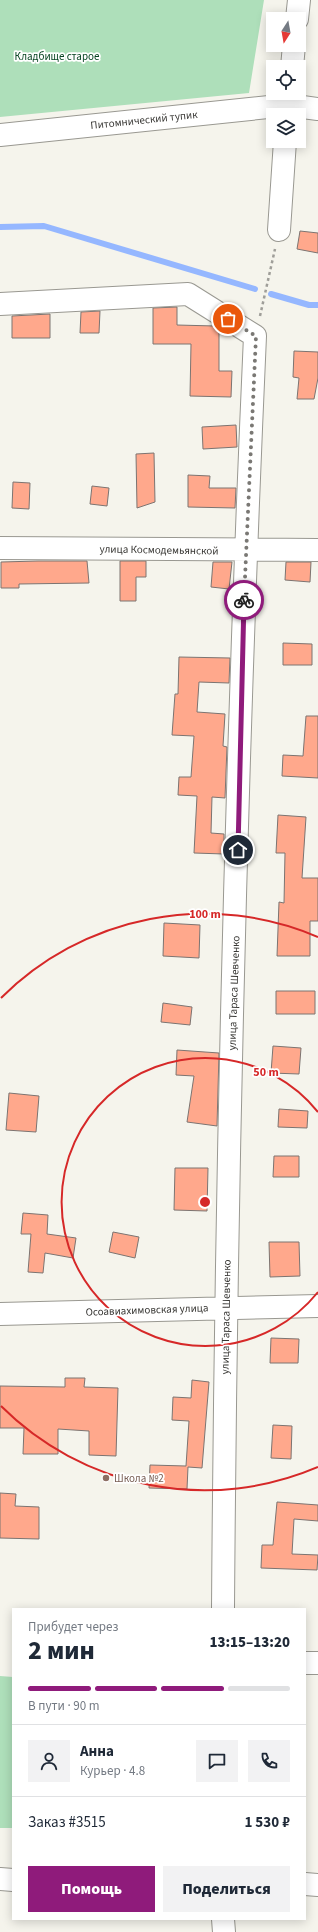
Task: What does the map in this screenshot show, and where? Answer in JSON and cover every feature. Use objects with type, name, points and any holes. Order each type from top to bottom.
[{"type":"street","points":[[298,12],[300,0]]},
{"type":"street","name":"Питомнический тупик","points":[[0,135],[288,104],[318,109]]},
{"type":"street","points":[[279,230],[285,148]]},
{"type":"street","points":[[0,304],[188,294],[256,336]]},
{"type":"street","name":"улица Тараса Шевченко","points":[[223,1608],[225,1308],[246,551],[256,336]]},
{"type":"street","name":"улица Космодемьянской","points":[[0,548],[246,551],[318,550]]},
{"type":"street","name":"Осоавиахимовская улица","points":[[0,1314],[318,1306]]},
{"type":"street","points":[[306,1663],[318,1663]]},
{"type":"street","points":[[0,1879],[12,1880]]},
{"type":"street","points":[[306,1884],[318,1885]]},
{"type":"street","points":[[223,1920],[224,1932]]},
{"type":"path","points":[[256,336],[279,230]]},
{"type":"green space","name":"Кладбище старое","points":[[0,0],[264,0],[249,93],[0,117]]},
{"type":"green space","points":[[0,1676],[12,1677],[12,1828],[0,1828]]},
{"type":"building","points":[[300,231],[318,233],[318,253],[297,249]]},
{"type":"building","points":[[177,307],[177,325],[215,326],[219,328],[219,371],[232,371],[231,397],[190,396],[191,344],[153,344],[153,308]]},
{"type":"building","points":[[100,311],[99,333],[80,333],[81,312]]},
{"type":"building","points":[[50,314],[50,338],[12,338],[12,316]]},
{"type":"building","points":[[294,351],[318,352],[318,378],[314,399],[297,399],[299,378],[293,377]]},
{"type":"building","points":[[236,425],[237,447],[203,449],[202,427]]},
{"type":"building","points":[[154,453],[155,502],[137,508],[136,454]]},
{"type":"building","points":[[188,475],[210,476],[209,488],[236,488],[235,508],[188,507]]},
{"type":"building","points":[[13,482],[30,483],[29,509],[12,508]]},
{"type":"building","points":[[92,486],[109,488],[107,506],[90,504]]},
{"type":"building","points":[[87,561],[89,583],[19,584],[19,588],[1,588],[1,562]]},
{"type":"building","points":[[120,561],[146,561],[146,577],[136,577],[136,601],[120,601]]},
{"type":"building","points":[[213,562],[232,562],[229,589],[211,587]]},
{"type":"building","points":[[286,562],[311,562],[310,582],[285,580]]},
{"type":"building","points":[[283,643],[312,644],[312,665],[283,665]]},
{"type":"building","points":[[179,657],[230,658],[229,683],[199,682],[197,712],[225,714],[223,746],[227,747],[225,798],[212,797],[211,833],[224,834],[224,854],[194,853],[197,796],[178,795],[179,777],[191,777],[194,736],[172,735],[175,694],[178,694]]},
{"type":"building","points":[[306,716],[318,716],[318,778],[282,776],[283,755],[303,756]]},
{"type":"building","points":[[278,815],[306,817],[302,878],[318,878],[318,921],[310,921],[310,956],[277,956],[279,902],[284,903],[285,853],[276,853]]},
{"type":"building","points":[[164,923],[200,925],[199,958],[163,956]]},
{"type":"building","points":[[276,991],[315,991],[315,1014],[276,1014]]},
{"type":"building","points":[[163,1003],[192,1007],[190,1025],[161,1022]]},
{"type":"building","points":[[273,1046],[301,1048],[299,1074],[271,1073]]},
{"type":"building","points":[[177,1050],[219,1053],[217,1126],[187,1122],[194,1076],[176,1075]]},
{"type":"building","points":[[9,1093],[39,1096],[36,1132],[6,1130]]},
{"type":"building","points":[[279,1109],[308,1111],[307,1128],[278,1127]]},
{"type":"building","points":[[274,1156],[299,1156],[299,1177],[273,1177]]},
{"type":"building","points":[[175,1168],[208,1168],[207,1211],[174,1210]]},
{"type":"building","points":[[23,1213],[48,1215],[47,1234],[76,1238],[73,1258],[45,1253],[43,1273],[28,1272],[31,1234],[21,1234]]},
{"type":"building","points":[[113,1232],[139,1237],[135,1258],[109,1252]]},
{"type":"building","points":[[269,1242],[299,1242],[300,1276],[270,1277]]},
{"type":"building","points":[[271,1338],[299,1339],[298,1363],[270,1363]]},
{"type":"building","points":[[65,1378],[85,1378],[84,1387],[118,1388],[116,1456],[89,1455],[89,1431],[58,1429],[58,1454],[23,1454],[24,1428],[0,1428],[0,1386],[65,1387]]},
{"type":"building","points":[[192,1380],[209,1382],[202,1468],[188,1467],[187,1489],[149,1488],[150,1465],[186,1466],[189,1421],[172,1420],[173,1397],[191,1398]]},
{"type":"building","points":[[273,1425],[292,1426],[291,1459],[271,1458]]},
{"type":"building","points":[[0,1493],[16,1494],[15,1506],[39,1507],[39,1539],[0,1538]]},
{"type":"building","points":[[277,1502],[318,1505],[318,1521],[294,1519],[292,1554],[318,1555],[317,1570],[261,1568],[262,1545],[273,1545]]},
{"type":"waterway","points":[[0,227],[44,226],[255,289]]},
{"type":"waterway","points":[[271,294],[309,305],[318,305]]},
{"type":"way so far","points":[[228,319],[256,336],[244,600]]},
{"type":"place","name":"Школа №2","points":[[106,1478]]},
{"type":"route","points":[[238,850],[244,600]]}]
